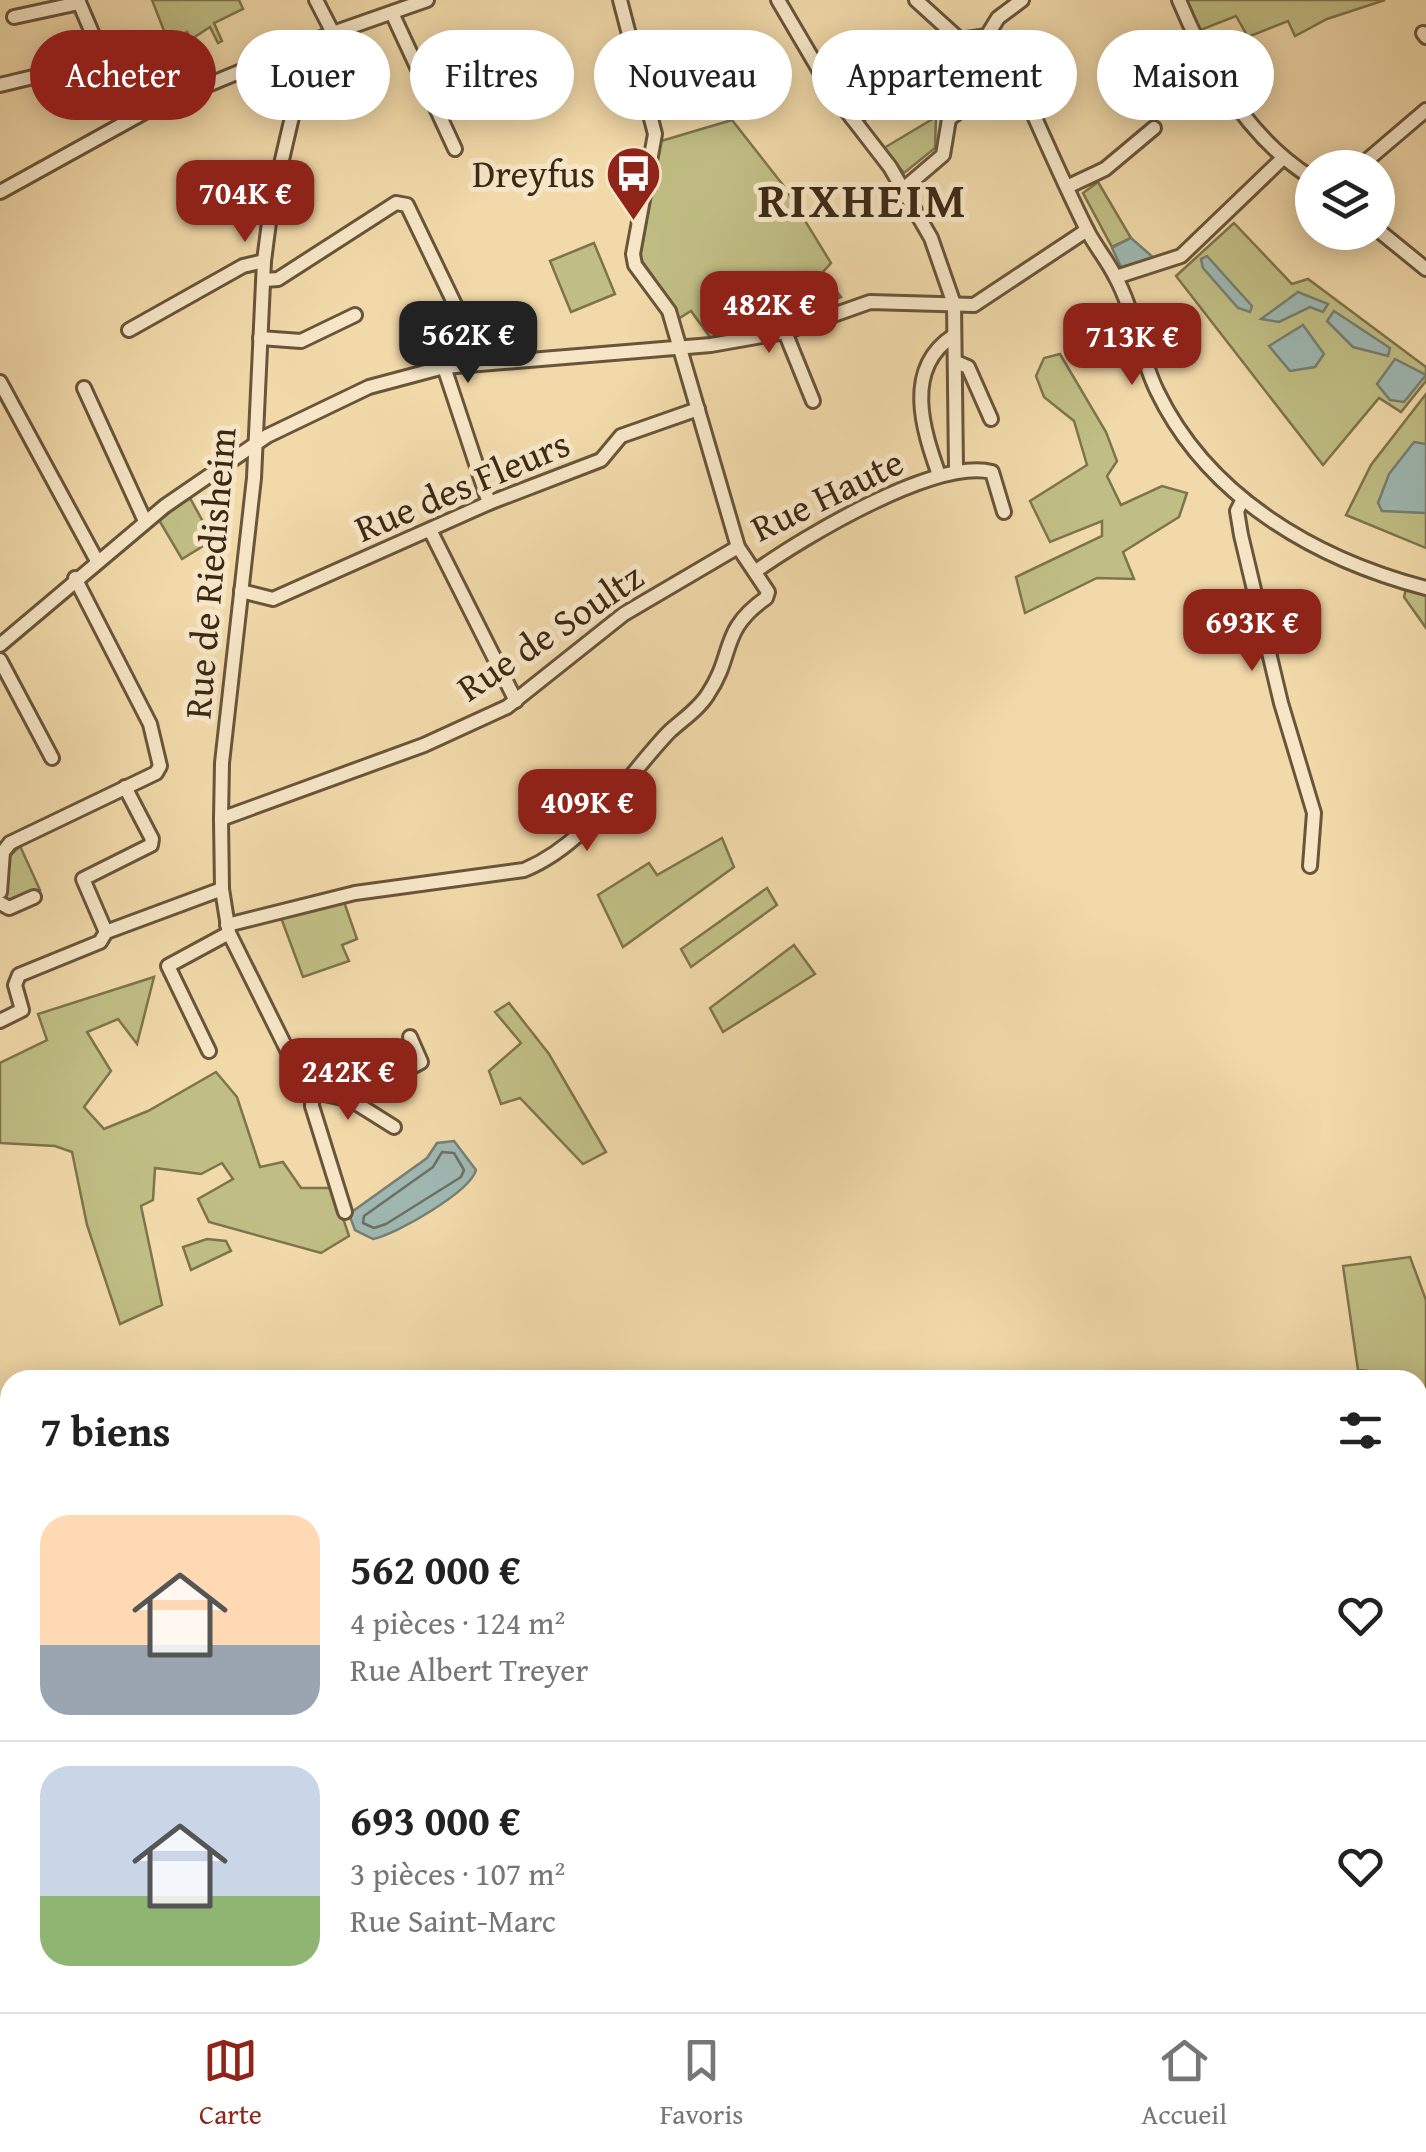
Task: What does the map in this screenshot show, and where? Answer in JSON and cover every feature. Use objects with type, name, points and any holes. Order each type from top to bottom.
[{"type":"street","points":[[316,0],[332,30]]},
{"type":"street","points":[[339,30],[405,4],[428,0]]},
{"type":"street","name":"Rue Haute","points":[[620,0],[656,134],[633,254],[635,265],[670,311],[738,547],[756,570],[796,542],[956,469],[992,472],[1004,512]]},
{"type":"street","points":[[778,0],[812,54]]},
{"type":"street","points":[[916,0],[949,30]]},
{"type":"street","points":[[991,30],[998,18],[1022,0]]},
{"type":"street","points":[[1178,0],[1240,114],[1280,161],[1295,169]]},
{"type":"street","points":[[14,16],[78,2],[91,30]]},
{"type":"street","points":[[392,12],[455,149]]},
{"type":"street","points":[[0,85],[30,78]]},
{"type":"street","points":[[1379,150],[1426,110]]},
{"type":"street","points":[[0,192],[127,120]]},
{"type":"street","name":"Rue de Riedisheim","points":[[291,120],[271,207],[264,261],[252,446],[254,478],[222,763],[222,889],[228,929],[294,1064],[312,1091],[312,1106],[345,1212]]},
{"type":"street","points":[[853,120],[932,238],[954,304],[956,469]]},
{"type":"street","points":[[902,190],[943,155],[948,120]]},
{"type":"street","points":[[1038,120],[1087,230],[1116,276],[1151,377],[1192,450],[1243,499],[1323,551],[1426,588]]},
{"type":"street","points":[[1069,186],[1105,170],[1154,128]]},
{"type":"street","points":[[1116,276],[1180,256],[1280,161]]},
{"type":"street","points":[[264,280],[278,279],[396,204],[407,204],[483,363]]},
{"type":"street","points":[[0,645],[96,559],[252,446],[369,387],[444,367],[682,348],[785,332],[842,308],[870,302],[980,302],[1087,230]]},
{"type":"street","points":[[1395,243],[1426,268]]},
{"type":"street","points":[[128,330],[244,266],[264,261]]},
{"type":"street","points":[[260,338],[301,341],[355,315]]},
{"type":"street","points":[[785,332],[813,402]]},
{"type":"street","points":[[940,475],[921,422],[920,392],[928,369],[954,336]]},
{"type":"street","points":[[956,362],[968,367],[992,418]]},
{"type":"street","points":[[444,367],[490,503]]},
{"type":"street","points":[[0,382],[96,559]]},
{"type":"street","points":[[84,388],[145,521]]},
{"type":"street","name":"Rue des Fleurs","points":[[242,591],[273,599],[490,503],[601,460],[621,436],[698,409]]},
{"type":"street","points":[[1243,499],[1237,512],[1241,535],[1281,703],[1314,813],[1310,866]]},
{"type":"street","points":[[430,530],[516,701]]},
{"type":"street","name":"Rue de Soultz","points":[[221,819],[424,745],[516,701],[624,614],[738,547]]},
{"type":"street","points":[[209,1051],[168,966],[228,929],[355,893],[524,870],[545,861],[619,794],[667,734],[710,692],[733,627],[766,598],[756,570]]},
{"type":"street","points":[[0,892],[2,852],[10,843],[156,772],[161,757],[150,724],[75,578]]},
{"type":"street","points":[[0,660],[52,758]]},
{"type":"street","points":[[106,932],[77,879],[151,844],[125,787]]},
{"type":"street","points":[[0,1021],[22,1010],[15,986],[19,975],[100,942],[106,932],[222,889]]},
{"type":"street","points":[[0,904],[9,908],[34,897]]},
{"type":"street","points":[[351,1100],[422,1062],[410,1037]]},
{"type":"street","points":[[312,1091],[351,1100],[394,1127]]},
{"type":"shaded area","points":[[152,0],[239,0],[243,9],[214,23],[222,41],[218,43],[216,30],[210,27],[164,30]]},
{"type":"shaded area","points":[[1186,0],[1385,0],[1327,19],[1295,36],[1288,21],[1266,30],[1244,30],[1236,16],[1198,30]]},
{"type":"shaded area","points":[[732,120],[783,185],[831,263],[822,273],[841,297],[782,323],[710,337],[691,311],[678,319],[676,309],[640,258],[661,141]]},
{"type":"shaded area","points":[[936,120],[935,148],[904,173],[884,148]]},
{"type":"shaded area","points":[[1098,182],[1131,238],[1112,247],[1083,193]]},
{"type":"shaded area","points":[[1234,223],[1292,284],[1308,279],[1426,367],[1426,381],[1401,412],[1379,398],[1323,465],[1176,276]]},
{"type":"shaded area","points":[[594,243],[615,294],[571,312],[550,261]]},
{"type":"shaded area","points":[[1060,354],[1106,432],[1117,461],[1107,476],[1121,505],[1162,486],[1187,493],[1179,517],[1123,552],[1134,579],[1097,578],[1025,613],[1016,577],[1102,536],[1102,521],[1050,542],[1030,501],[1087,465],[1074,421],[1044,397],[1036,376],[1044,358]]},
{"type":"shaded area","points":[[1426,394],[1426,548],[1346,515],[1371,465]]},
{"type":"shaded area","points":[[190,498],[213,540],[182,559],[159,520]]},
{"type":"shaded area","points":[[1406,589],[1426,595],[1426,628],[1404,597]]},
{"type":"shaded area","points":[[722,838],[734,867],[623,947],[598,895],[649,863],[657,875]]},
{"type":"shaded area","points":[[20,846],[40,890],[4,902],[10,856]]},
{"type":"shaded area","points":[[767,888],[777,905],[691,967],[681,949]]},
{"type":"shaded area","points":[[343,899],[357,939],[342,945],[349,961],[303,977],[280,915]]},
{"type":"shaded area","points":[[794,945],[815,974],[723,1032],[710,1008]]},
{"type":"shaded area","points":[[154,977],[137,1044],[118,1019],[87,1032],[111,1071],[84,1107],[104,1129],[148,1111],[216,1072],[237,1097],[260,1167],[283,1162],[301,1188],[333,1188],[349,1236],[321,1253],[209,1222],[198,1199],[233,1179],[222,1163],[201,1174],[155,1168],[153,1200],[141,1206],[162,1305],[120,1324],[87,1225],[72,1152],[55,1146],[0,1143],[0,1063],[47,1040],[38,1014]]},
{"type":"shaded area","points":[[509,1003],[549,1054],[606,1152],[583,1164],[520,1098],[501,1104],[489,1071],[521,1043],[495,1012]]},
{"type":"shaded area","points":[[207,1239],[226,1241],[231,1251],[191,1270],[183,1247]]},
{"type":"shaded area","points":[[1410,1257],[1426,1300],[1426,1370],[1358,1370],[1343,1266]]},
{"type":"water","points":[[1131,238],[1155,259],[1121,267],[1112,248]]},
{"type":"water","points":[[1207,256],[1252,306],[1250,312],[1238,308],[1203,268],[1201,259]]},
{"type":"water","points":[[1298,292],[1328,304],[1323,312],[1310,307],[1279,322],[1261,319]]},
{"type":"water","points":[[1334,311],[1390,348],[1388,356],[1353,347],[1327,321]]},
{"type":"water","points":[[1303,325],[1324,354],[1315,367],[1290,371],[1269,346]]},
{"type":"water","points":[[1395,359],[1426,375],[1404,402],[1390,400],[1377,384]]},
{"type":"water","points":[[1414,442],[1426,444],[1426,513],[1382,511],[1378,503],[1389,474]]},
{"type":"water","points":[[454,1141],[476,1170],[460,1190],[431,1211],[383,1236],[373,1239],[355,1230],[349,1214],[427,1158],[437,1143]]},
{"type":"place","name":"Dreyfus","points":[[634,223]]},
{"type":"district","name":"RIXHEIM","points":[[863,200]]}]
